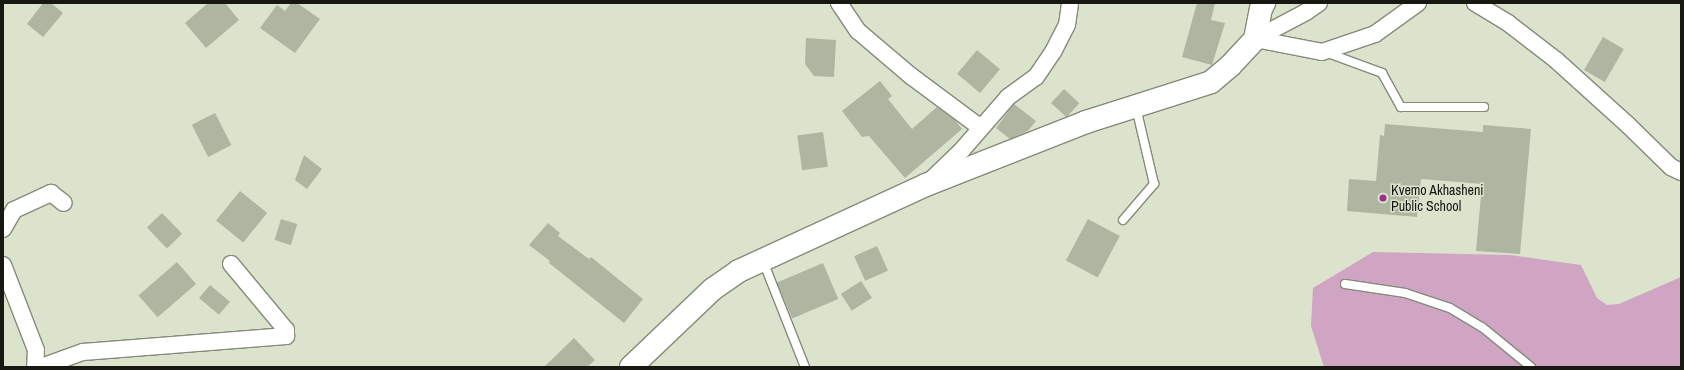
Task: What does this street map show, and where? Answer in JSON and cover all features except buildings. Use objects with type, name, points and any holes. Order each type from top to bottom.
[{"type":"street","points":[[839,3],[858,31],[911,76],[981,128]]},
{"type":"street","points":[[926,185],[962,150],[1008,97],[1036,76],[1053,52],[1067,25],[1070,3]]},
{"type":"street","points":[[1255,39],[1261,9],[1264,3]]},
{"type":"street","points":[[632,367],[713,289],[739,271],[926,185],[1086,122],[1210,82],[1230,66],[1255,39],[1306,12],[1319,3]]},
{"type":"street","points":[[1255,39],[1322,52],[1375,34],[1418,3]]},
{"type":"street","points":[[1475,3],[1508,23],[1556,60],[1628,125],[1671,167],[1681,172]]},
{"type":"street","points":[[3,229],[14,210],[51,193],[64,203]]},
{"type":"street","points":[[41,367],[83,352],[286,336],[286,330],[231,264]]},
{"type":"street","points":[[3,265],[36,350],[35,367]]},
{"type":"lane","points":[[1322,52],[1382,73],[1401,107],[1484,108]]},
{"type":"lane","points":[[1123,220],[1154,184],[1136,106]]},
{"type":"lane","points":[[762,260],[805,367]]},
{"type":"lane","points":[[1345,284],[1405,293],[1450,308],[1482,327],[1531,367]]},
{"type":"shaded area","points":[[1373,252],[1510,255],[1581,265],[1597,298],[1607,305],[1619,304],[1681,277],[1681,367],[1324,367],[1311,326],[1313,288]]},
{"type":"place","name":"Kvemo Akhasheni Public School","points":[[1383,198]]}]
